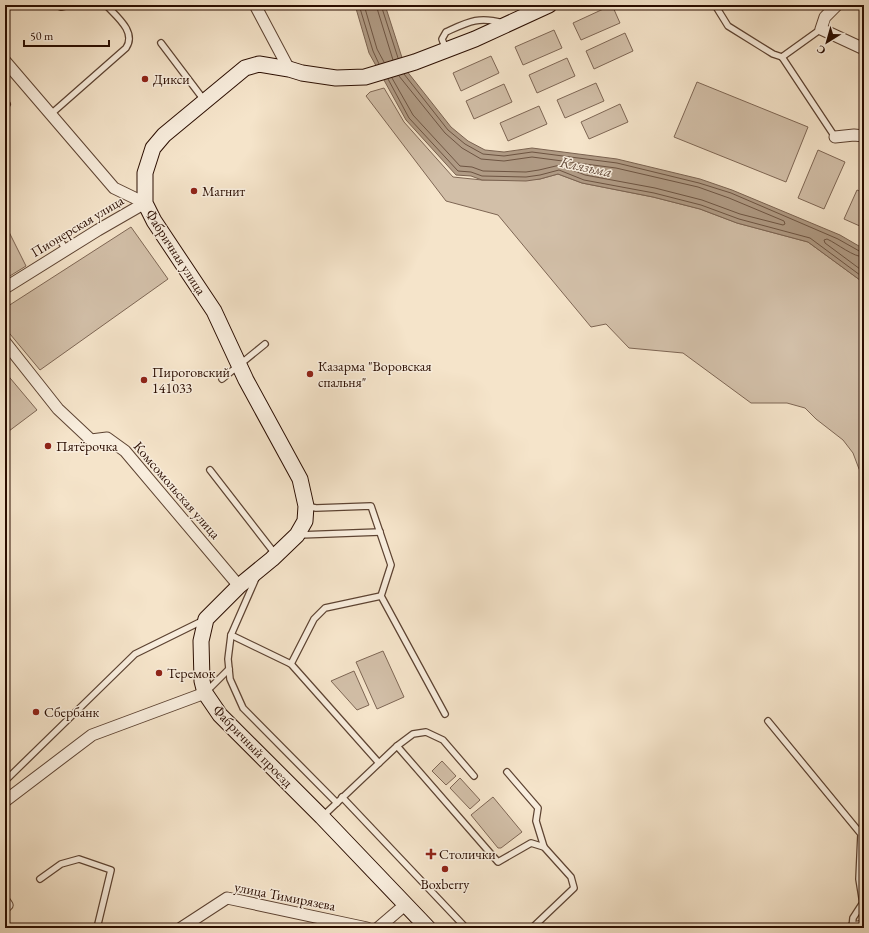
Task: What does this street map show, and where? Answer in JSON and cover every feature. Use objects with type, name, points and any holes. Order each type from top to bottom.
[{"type":"street","points":[[255,5],[289,69]]},
{"type":"street","name":"Фабричная улица","points":[[306,506],[300,479],[250,386],[214,311],[154,221],[145,203],[145,173],[153,148],[164,135],[245,68],[259,64],[336,78],[365,76],[415,62],[475,39],[549,5]]},
{"type":"street","points":[[837,5],[825,17],[820,29],[864,49]]},
{"type":"street","points":[[5,61],[114,188],[145,203]]},
{"type":"street","points":[[835,137],[854,135],[864,136]]},
{"type":"street","name":"Пионерская улица","points":[[5,288],[63,245],[98,230],[145,203]]},
{"type":"street","name":"Комсомольская улица","points":[[5,342],[58,409],[91,440],[107,438],[125,451],[239,586]]},
{"type":"street","points":[[206,619],[239,586],[276,556],[297,535],[304,521],[306,506]]},
{"type":"street","name":"Фабричный проезд","points":[[206,619],[201,641],[202,681],[205,693],[220,715],[322,817],[428,928]]},
{"type":"street","points":[[5,801],[92,735],[205,693]]},
{"type":"street","name":"улица Тимирязева","points":[[181,928],[227,898],[366,928]]},
{"type":"street","points":[[5,902],[7,905],[5,907]]},
{"type":"street","points":[[378,928],[406,904]]},
{"type":"street","points":[[852,928],[864,926]]},
{"type":"lane","points":[[56,5],[61,7],[69,5]]},
{"type":"lane","points":[[51,114],[120,53],[128,44],[130,37],[126,28],[106,5]]},
{"type":"lane","points":[[715,5],[728,26],[773,54],[782,57],[835,137]]},
{"type":"lane","points":[[782,57],[820,29]]},
{"type":"lane","points":[[161,43],[205,101]]},
{"type":"lane","points":[[222,379],[240,366],[265,344]]},
{"type":"lane","points":[[210,470],[276,556]]},
{"type":"lane","points":[[306,506],[316,508],[371,506],[391,565],[381,596],[445,714]]},
{"type":"lane","points":[[297,535],[380,532]]},
{"type":"lane","points":[[260,569],[231,635],[228,659],[230,680],[243,708],[337,803]]},
{"type":"lane","points":[[292,664],[314,619],[325,608],[381,596]]},
{"type":"lane","points":[[5,781],[135,654],[206,619]]},
{"type":"lane","points":[[231,635],[292,664],[379,763]]},
{"type":"lane","points":[[205,693],[229,669]]},
{"type":"lane","points":[[768,721],[861,834],[859,879],[863,903],[853,918],[852,928]]},
{"type":"lane","points":[[322,817],[397,746],[413,734],[426,732],[443,740],[474,776]]},
{"type":"lane","points":[[397,746],[498,862],[531,843],[544,847]]},
{"type":"lane","points":[[507,772],[538,808],[536,821],[544,847],[571,877],[574,888],[532,928]]},
{"type":"lane","points":[[342,798],[466,928]]},
{"type":"lane","points":[[40,879],[61,864],[79,859],[111,870],[97,928]]},
{"type":"shaded area","points":[[612,5],[620,23],[581,40],[573,23]]},
{"type":"shaded area","points":[[554,30],[562,48],[523,65],[515,47]]},
{"type":"shaded area","points":[[625,33],[633,51],[594,69],[586,51]]},
{"type":"shaded area","points":[[491,56],[499,73],[461,91],[453,73]]},
{"type":"shaded area","points":[[567,58],[575,76],[537,93],[529,75]]},
{"type":"shaded area","points":[[697,82],[808,127],[786,182],[674,137]]},
{"type":"shaded area","points":[[596,83],[604,101],[565,118],[557,100]]},
{"type":"shaded area","points":[[504,84],[512,102],[474,119],[466,101]]},
{"type":"shaded area","points":[[384,88],[404,122],[453,177],[482,180],[540,179],[558,174],[582,183],[653,197],[700,209],[737,223],[808,242],[864,283],[864,477],[859,469],[853,453],[843,440],[816,419],[805,408],[787,403],[751,403],[683,353],[629,348],[606,324],[591,327],[498,215],[446,201],[366,96],[370,92]]},
{"type":"shaded area","points":[[620,104],[628,122],[589,139],[581,122]]},
{"type":"shaded area","points":[[539,106],[547,124],[508,141],[500,123]]},
{"type":"shaded area","points":[[818,150],[845,162],[824,209],[798,198]]},
{"type":"shaded area","points":[[857,190],[864,193],[864,223],[862,227],[844,219]]},
{"type":"shaded area","points":[[6,226],[26,266],[5,279],[5,227]]},
{"type":"shaded area","points":[[131,227],[168,279],[40,370],[5,328],[5,308]]},
{"type":"shaded area","points":[[5,372],[37,410],[5,434]]},
{"type":"shaded area","points":[[383,651],[404,697],[377,709],[356,662]]},
{"type":"shaded area","points":[[354,671],[369,705],[357,710],[331,681]]},
{"type":"shaded area","points":[[442,761],[456,776],[446,785],[432,771]]},
{"type":"shaded area","points":[[460,778],[480,800],[470,809],[450,788]]},
{"type":"shaded area","points":[[493,797],[522,832],[501,848],[498,848],[471,815]]},
{"type":"water","name":"Клязьма","points":[[355,5],[385,5],[406,70],[451,127],[468,141],[485,150],[504,152],[532,148],[617,159],[700,179],[732,190],[840,235],[864,249],[864,283],[808,242],[737,223],[700,209],[653,197],[582,183],[558,174],[526,181],[482,180],[471,176],[456,175],[406,120],[369,53]]},
{"type":"place","name":"Дикси","points":[[145,79]]},
{"type":"place","name":"Магнит","points":[[194,191]]},
{"type":"place","name":"Казарма \"Воровская спальня\"","points":[[310,374]]},
{"type":"place","name":"Пироговский 141033","points":[[144,380]]},
{"type":"place","name":"Пятёрочка","points":[[48,446]]},
{"type":"place","name":"Теремок","points":[[159,673]]},
{"type":"place","name":"Сбербанк","points":[[36,712]]},
{"type":"place","name":"Столички","points":[[431,854]]},
{"type":"place","name":"Boxberry","points":[[445,869]]}]
